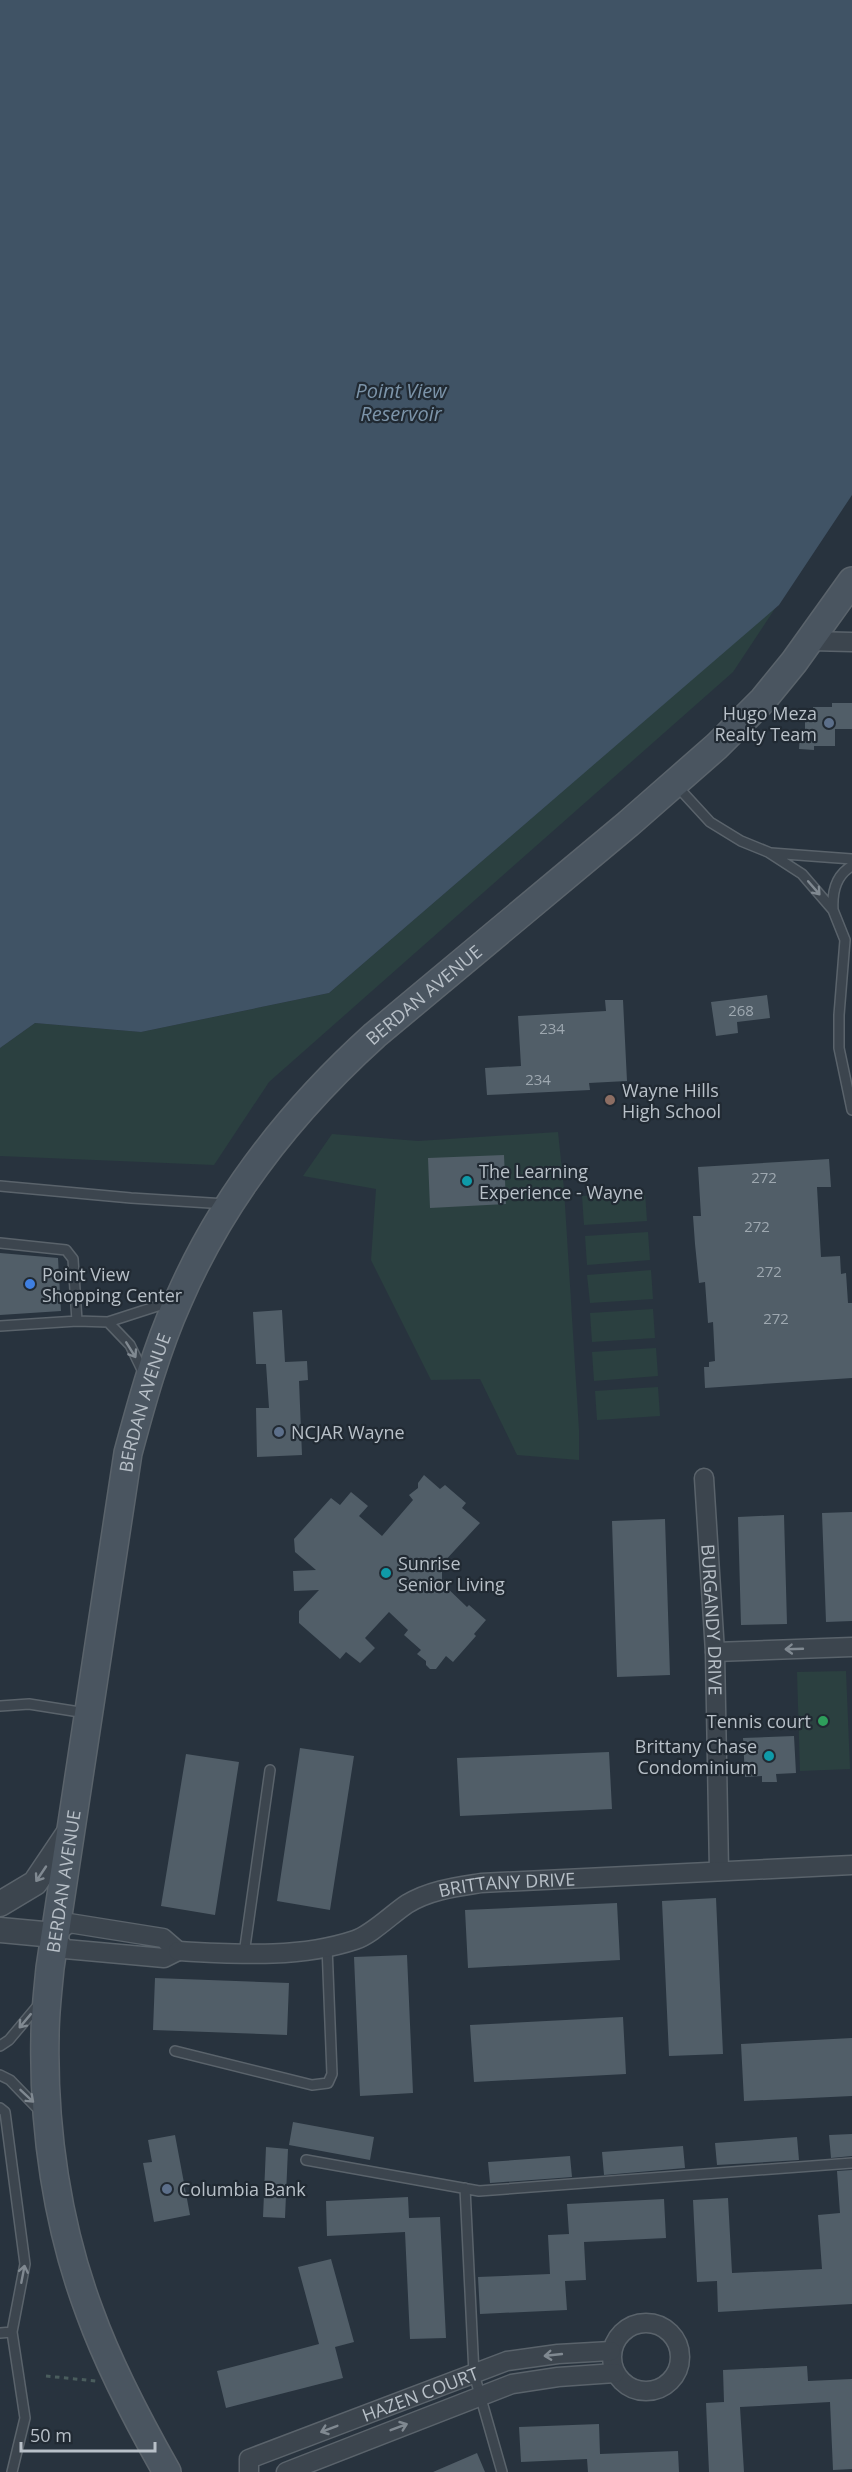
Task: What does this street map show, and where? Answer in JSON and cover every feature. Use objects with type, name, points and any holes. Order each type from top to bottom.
[{"type":"main road","name":"BERDAN AVENUE","points":[[167,2472],[135,2414],[89,2312],[60,2207],[48,2122],[45,2036],[54,1935],[128,1453],[147,1381],[178,1300],[214,1229],[279,1135],[301,1108],[339,1067],[717,746],[763,700],[810,641],[852,581]]},
{"type":"street","points":[[810,641],[852,642]]},
{"type":"street","name":"BURGANDY DRIVE","points":[[704,1478],[715,1652],[719,1871]]},
{"type":"street","points":[[715,1652],[852,1647]]},
{"type":"street","points":[[0,1904],[35,1883],[70,1831]]},
{"type":"street","name":"BRITTANY DRIVE","points":[[54,1935],[65,1948],[164,1958],[178,1951],[244,1955],[313,1950],[357,1940],[410,1903],[443,1889],[481,1882],[852,1865]]},
{"type":"street","points":[[0,1930],[54,1935]]},
{"type":"street","points":[[645,2322],[657,2324],[667,2330],[675,2339],[680,2350],[680,2361],[671,2380],[652,2390],[642,2391],[622,2382],[615,2373],[611,2351],[615,2340],[623,2331],[645,2322]]},
{"type":"street","name":"HAZEN COURT","points":[[249,2472],[249,2459],[507,2361],[558,2354],[611,2351]]},
{"type":"street","name":"HAZEN COURT","points":[[286,2472],[512,2384],[558,2376],[615,2373]]},
{"type":"lane","points":[[675,783],[710,822],[741,841],[768,852],[802,874],[833,910],[845,940],[839,1015],[839,1048],[852,1110]]},
{"type":"lane","points":[[768,852],[852,859]]},
{"type":"lane","points":[[833,910],[836,886],[844,871],[852,866]]},
{"type":"lane","points":[[0,1186],[231,1204]]},
{"type":"lane","points":[[0,1243],[66,1250],[73,1259],[77,1321]]},
{"type":"lane","points":[[0,1326],[77,1321],[108,1322],[178,1300]]},
{"type":"lane","points":[[108,1322],[130,1345],[147,1381]]},
{"type":"lane","points":[[0,1706],[29,1704],[88,1713]]},
{"type":"lane","points":[[244,1955],[270,1770]]},
{"type":"lane","points":[[175,2051],[312,2085],[328,2083],[332,2074],[327,1946]]},
{"type":"lane","points":[[0,2046],[9,2040],[48,1994]]},
{"type":"lane","points":[[0,2075],[10,2080],[36,2104],[48,2122]]},
{"type":"lane","points":[[0,2108],[5,2112],[25,2264],[12,2332],[25,2418],[12,2472]]},
{"type":"lane","points":[[306,2160],[478,2191],[852,2163]]},
{"type":"lane","points":[[465,2188],[474,2374],[502,2472]]},
{"type":"lane","points":[[0,2333],[12,2332]]},
{"type":"path","points":[[46,2376],[98,2381]]},
{"type":"green space","points":[[776,607],[733,672],[269,1082],[214,1165],[0,1156],[0,1048],[35,1023],[141,1032],[329,993]]},
{"type":"green space","points":[[558,1132],[564,1189],[579,1460],[517,1455],[480,1379],[431,1380],[371,1260],[376,1189],[303,1176],[332,1134],[418,1141]]},
{"type":"green space","points":[[645,1192],[647,1221],[584,1225],[582,1196]]},
{"type":"green space","points":[[648,1232],[650,1260],[587,1265],[585,1236]]},
{"type":"green space","points":[[651,1270],[653,1299],[590,1303],[587,1275]]},
{"type":"green space","points":[[653,1309],[655,1338],[592,1342],[590,1313]]},
{"type":"green space","points":[[656,1348],[658,1376],[594,1381],[592,1352]]},
{"type":"green space","points":[[658,1387],[660,1416],[597,1420],[595,1391]]},
{"type":"green space","name":"Tennis court","points":[[846,1671],[850,1769],[800,1771],[797,1672]]},
{"type":"water","name":"Point View Reservoir","points":[[0,0],[852,0],[852,495],[779,605],[329,993],[141,1032],[35,1023],[0,1048]]},
{"type":"building","name":"Hugo Meza Realty Team","points":[[832,703],[852,703],[852,729],[835,729],[835,746],[814,746],[814,750],[799,749],[800,734],[805,734],[805,716],[813,716],[813,707],[832,707]]},
{"type":"building","points":[[767,995],[770,1018],[737,1022],[738,1033],[716,1036],[711,1002]]},
{"type":"building","points":[[605,1000],[623,1000],[627,1081],[589,1083],[590,1090],[487,1095],[485,1068],[521,1066],[518,1016],[606,1011]]},
{"type":"building","name":"The Learning Experience - Wayne","points":[[504,1155],[506,1204],[430,1208],[428,1158]]},
{"type":"building","points":[[829,1159],[831,1187],[817,1187],[821,1257],[840,1256],[841,1274],[846,1273],[848,1303],[852,1303],[852,1378],[705,1388],[704,1367],[709,1367],[709,1362],[715,1361],[713,1322],[708,1323],[705,1282],[699,1283],[695,1244],[693,1216],[701,1216],[698,1167]]},
{"type":"building","name":"Point View Shopping Center","points":[[0,1253],[58,1258],[61,1311],[0,1315]]},
{"type":"building","points":[[282,1310],[285,1362],[307,1361],[308,1380],[299,1381],[302,1455],[257,1457],[256,1408],[269,1408],[266,1364],[256,1364],[253,1312]]},
{"type":"building","name":"Sunrise Senior Living","points":[[424,1475],[440,1489],[445,1485],[466,1503],[462,1508],[480,1523],[442,1564],[442,1583],[467,1607],[469,1605],[486,1620],[474,1634],[476,1636],[453,1662],[446,1656],[436,1669],[430,1669],[426,1665],[426,1661],[417,1654],[421,1650],[404,1635],[408,1630],[389,1612],[365,1638],[375,1648],[360,1663],[346,1652],[340,1659],[299,1623],[299,1611],[319,1590],[294,1591],[293,1571],[316,1570],[295,1552],[294,1539],[331,1498],[340,1505],[351,1492],[368,1506],[359,1516],[382,1536],[413,1500],[409,1495],[418,1488],[418,1483]]},
{"type":"building","points":[[852,1512],[852,1621],[826,1622],[822,1513]]},
{"type":"building","points":[[784,1515],[787,1624],[741,1625],[738,1517]]},
{"type":"building","points":[[665,1519],[670,1675],[617,1677],[612,1521]]},
{"type":"building","name":"Brittany Chase Condominium","points":[[794,1736],[796,1773],[776,1774],[777,1782],[762,1782],[762,1776],[745,1777],[743,1738]]},
{"type":"building","points":[[300,1748],[354,1756],[330,1910],[277,1901]]},
{"type":"building","points":[[609,1752],[612,1809],[460,1816],[457,1758]]},
{"type":"building","points":[[186,1754],[239,1762],[215,1915],[161,1906]]},
{"type":"building","points":[[716,1898],[723,2054],[669,2056],[662,1901]]},
{"type":"building","points":[[617,1903],[620,1960],[468,1968],[465,1910]]},
{"type":"building","points":[[407,1955],[413,2093],[360,2096],[354,1957]]},
{"type":"building","points":[[155,1978],[289,1983],[287,2035],[153,2030]]},
{"type":"building","points":[[623,2017],[626,2074],[474,2082],[470,2025]]},
{"type":"building","points":[[852,2038],[852,2096],[744,2101],[741,2044]]},
{"type":"building","points":[[293,2122],[374,2137],[370,2160],[289,2145]]},
{"type":"building","points":[[852,2134],[852,2156],[831,2158],[829,2135]]},
{"type":"building","name":"Columbia Bank","points":[[175,2135],[190,2215],[154,2222],[143,2163],[152,2162],[148,2140]]},
{"type":"building","points":[[797,2137],[799,2160],[717,2165],[715,2143]]},
{"type":"building","points":[[683,2146],[685,2168],[604,2175],[602,2152]]},
{"type":"building","points":[[266,2147],[288,2149],[285,2218],[263,2217]]},
{"type":"building","points":[[570,2156],[572,2177],[490,2183],[488,2162]]},
{"type":"building","points":[[852,2170],[852,2304],[718,2312],[717,2281],[697,2282],[693,2200],[728,2198],[732,2273],[822,2269],[818,2215],[840,2213],[837,2171]]},
{"type":"building","points":[[408,2197],[409,2218],[440,2217],[446,2338],[410,2339],[405,2232],[327,2236],[326,2201]]},
{"type":"building","points":[[664,2199],[666,2238],[584,2242],[586,2280],[565,2281],[567,2310],[480,2314],[478,2277],[550,2274],[548,2235],[569,2234],[567,2204]]},
{"type":"building","points":[[331,2259],[354,2342],[335,2347],[343,2378],[226,2408],[217,2371],[319,2344],[298,2267]]},
{"type":"building","points":[[807,2366],[808,2381],[852,2379],[852,2469],[833,2470],[830,2402],[740,2407],[744,2472],[709,2472],[706,2403],[724,2402],[723,2370]]},
{"type":"building","points":[[599,2424],[600,2454],[678,2451],[679,2472],[588,2472],[587,2459],[521,2462],[519,2427]]},
{"type":"building","points":[[477,2453],[485,2472],[433,2472]]},
{"type":"place","name":"Hugo Meza Realty Team","points":[[829,723]]},
{"type":"place","name":"Wayne Hills High School","points":[[610,1100]]},
{"type":"place","name":"The Learning Experience - Wayne","points":[[467,1181]]},
{"type":"place","name":"Point View Shopping Center","points":[[30,1284]]},
{"type":"place","name":"NCJAR Wayne","points":[[279,1432]]},
{"type":"place","name":"Sunrise Senior Living","points":[[386,1573]]},
{"type":"place","name":"Tennis court","points":[[823,1721]]},
{"type":"place","name":"Brittany Chase Condominium","points":[[769,1756]]},
{"type":"place","name":"Columbia Bank","points":[[167,2189]]}]
